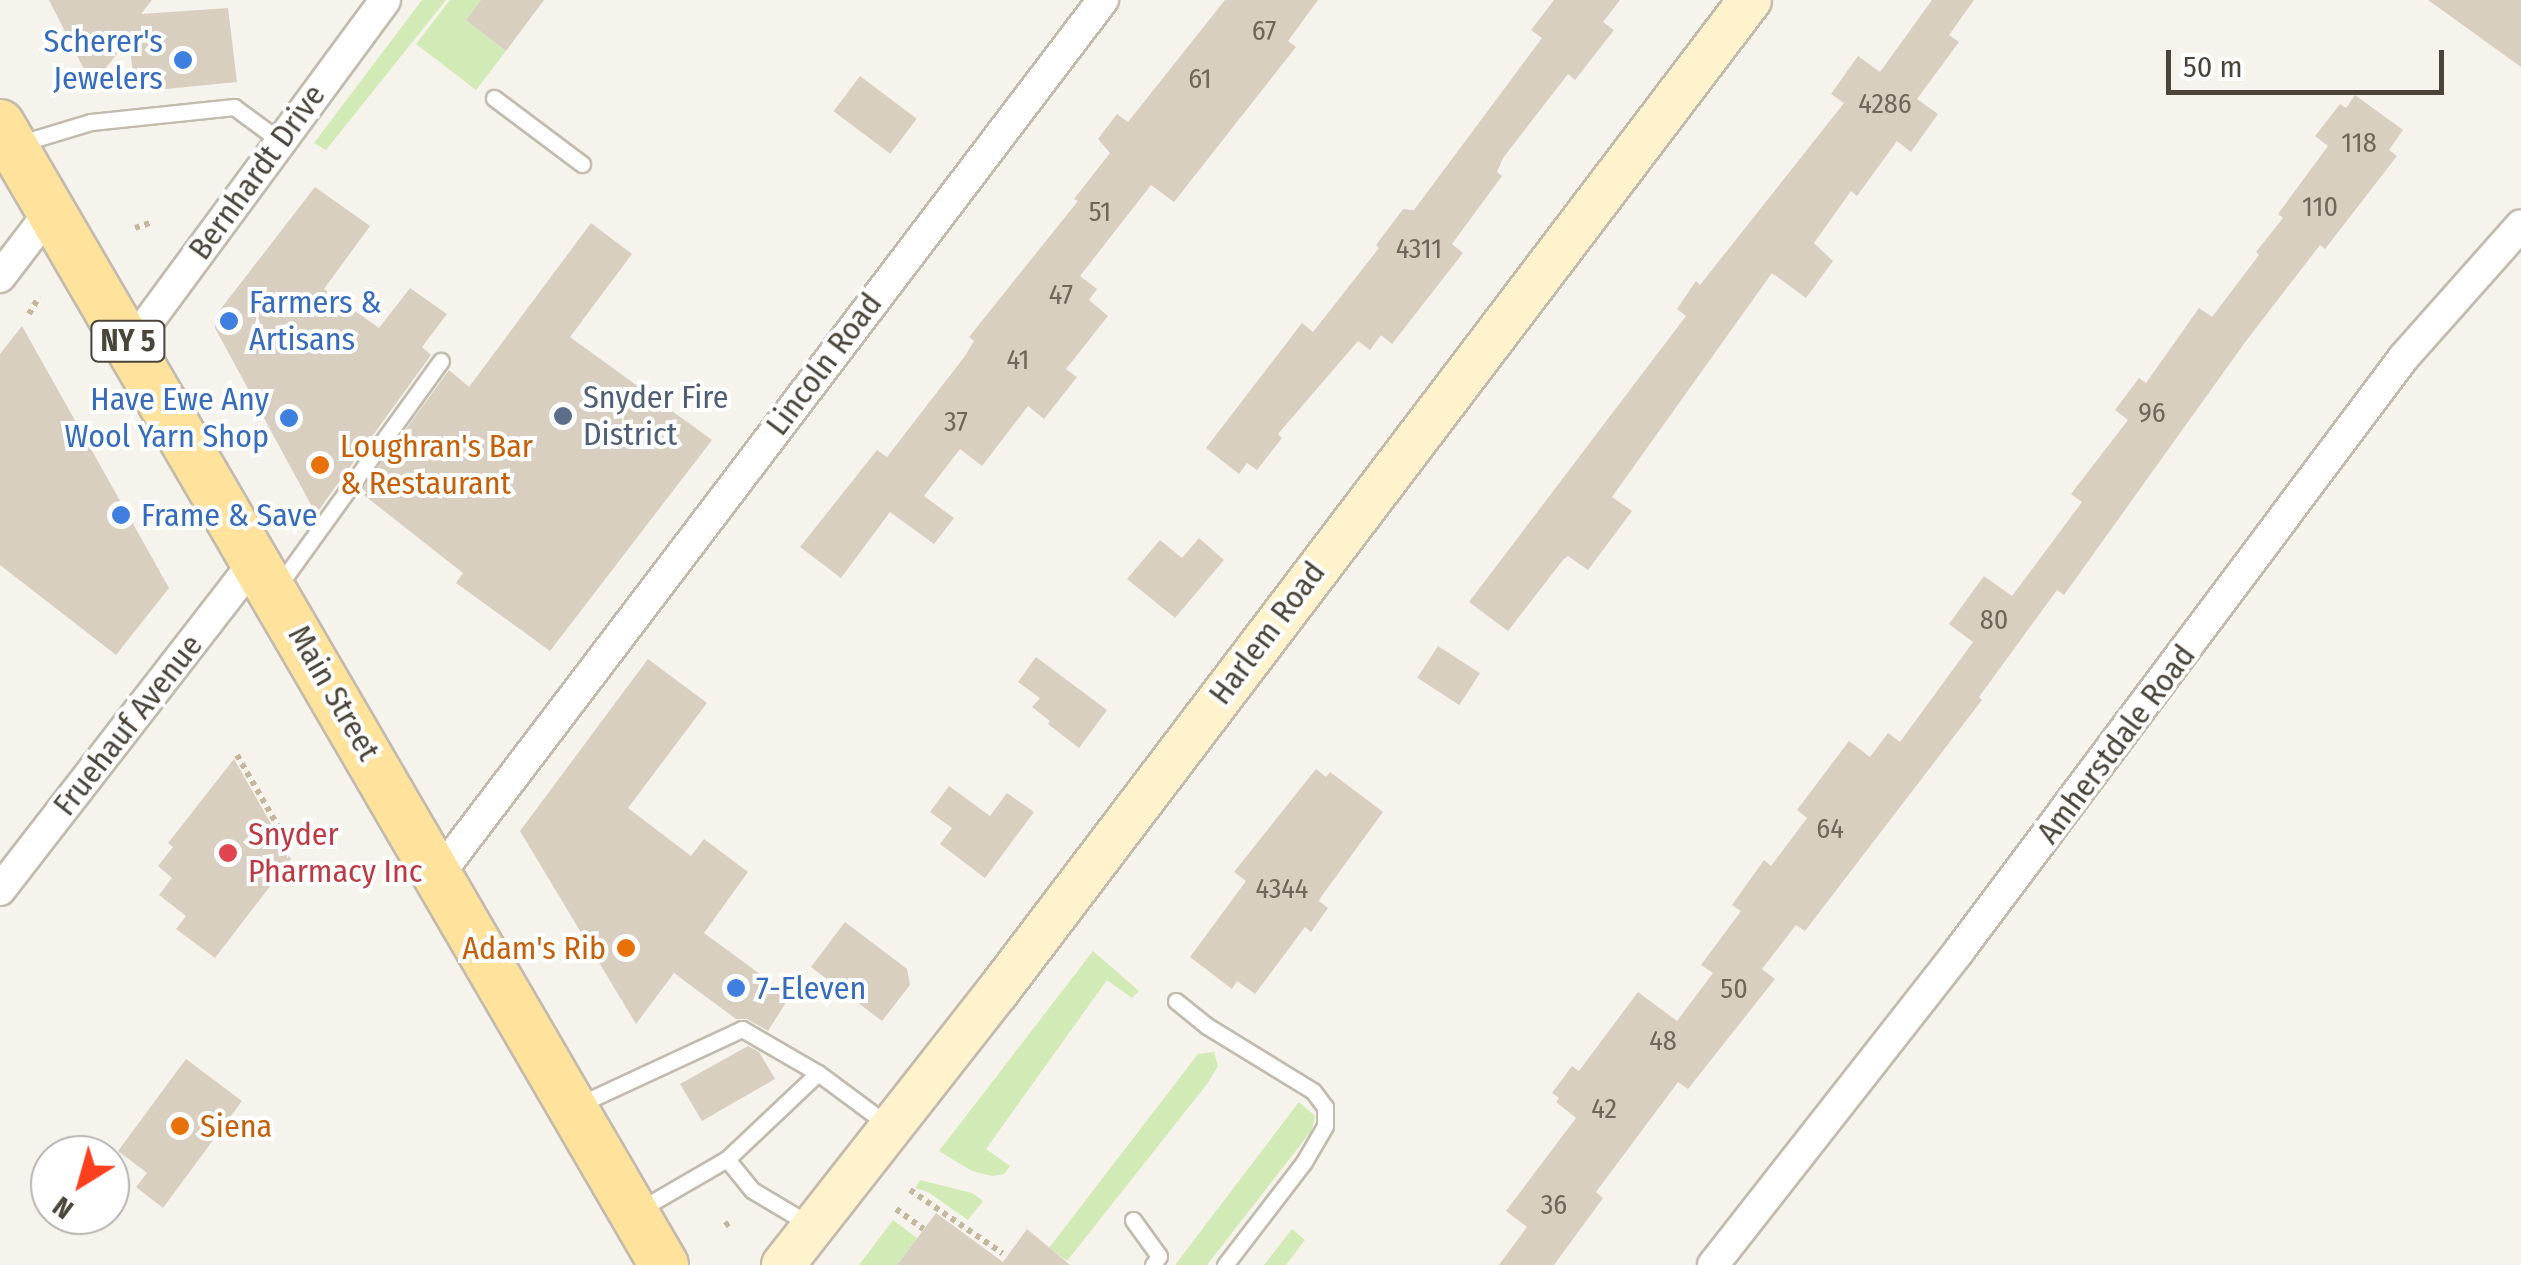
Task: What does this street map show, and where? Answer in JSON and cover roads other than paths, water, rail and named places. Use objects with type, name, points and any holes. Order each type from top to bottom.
[{"type":"main road","name":"Harlem Road","points":[[784,1265],[1750,0]]},
{"type":"main road","name":"Main Street","points":[[7,134],[664,1265]]},
{"type":"street","name":"Bernhardt Drive","points":[[130,345],[385,0]]},
{"type":"street","name":"Lincoln Road","points":[[439,874],[1103,0]]},
{"type":"street","points":[[0,277],[52,209]]},
{"type":"street","name":"Amherstdale Road","points":[[1713,1265],[1995,904],[2404,357],[2521,225]]},
{"type":"street","name":"Fruehauf Avenue","points":[[0,890],[265,576]]},
{"type":"lane","points":[[494,98],[582,164]]},
{"type":"lane","points":[[7,134],[234,107],[279,140]]},
{"type":"lane","points":[[265,576],[409,408],[441,361]]},
{"type":"lane","points":[[1176,1002],[1207,1026],[1313,1091],[1324,1106],[1326,1126],[1304,1162],[1225,1265]]},
{"type":"lane","points":[[573,1107],[742,1029],[818,1074],[890,1126]]},
{"type":"lane","points":[[634,1213],[727,1159],[818,1074]]},
{"type":"lane","points":[[727,1159],[752,1190],[812,1226]]},
{"type":"lane","points":[[1133,1220],[1158,1256],[1153,1265]]},
{"type":"place","name":"Scherer's Jewelers","points":[[183,60]]},
{"type":"place","name":"Farmers & Artisans","points":[[229,321]]},
{"type":"place","name":"Snyder Fire District","points":[[563,416]]},
{"type":"place","name":"Have Ewe Any Wool Yarn Shop","points":[[289,418]]},
{"type":"place","name":"Loughran's Bar & Restaurant","points":[[320,465]]},
{"type":"place","name":"Frame & Save","points":[[121,515]]},
{"type":"place","name":"Snyder Pharmacy Inc","points":[[228,853]]},
{"type":"place","name":"Adam's Rib","points":[[626,948]]},
{"type":"place","name":"7-Eleven","points":[[736,988]]},
{"type":"place","name":"Siena","points":[[180,1126]]}]
